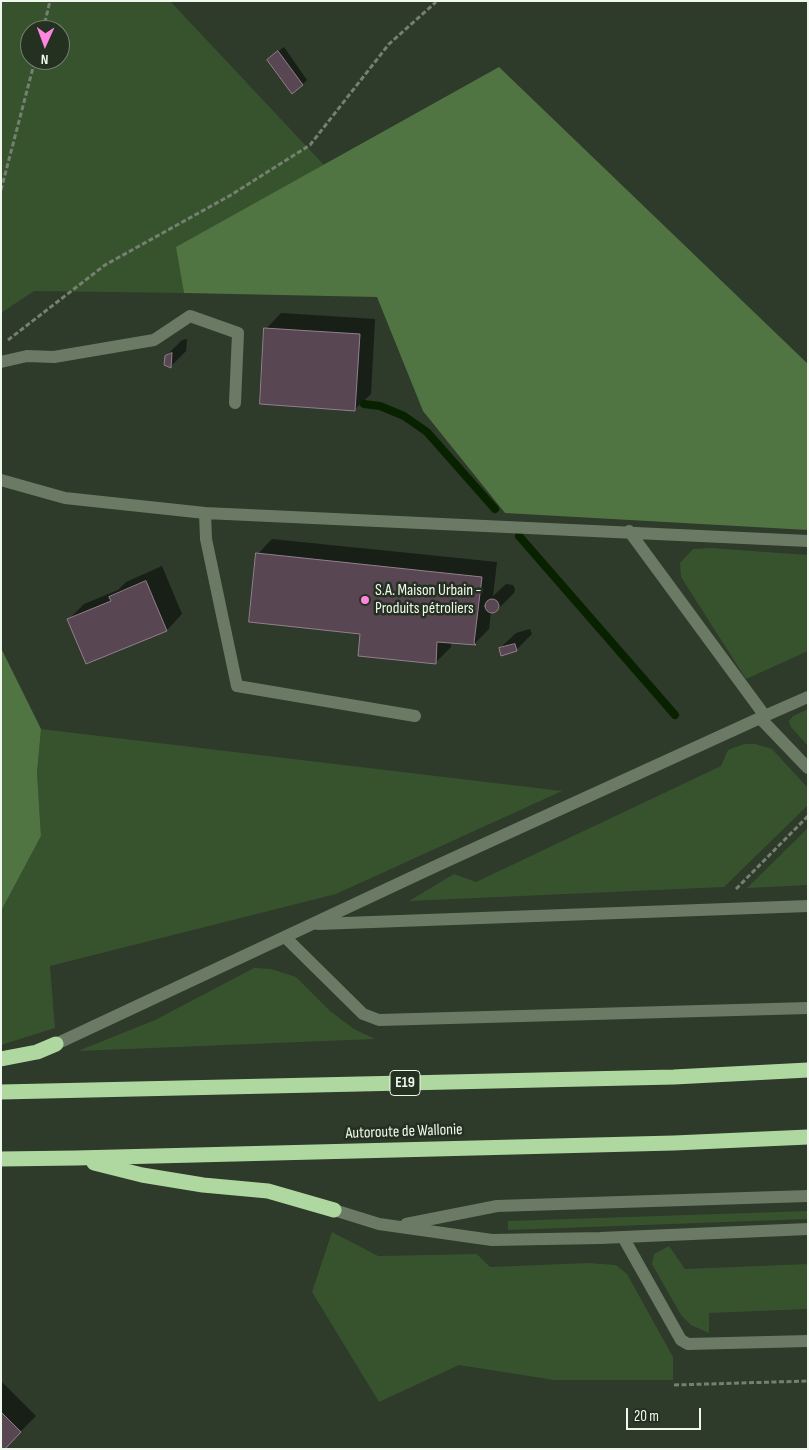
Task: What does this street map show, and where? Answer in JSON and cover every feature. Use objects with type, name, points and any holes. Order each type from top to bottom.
[{"type":"highway","points":[[1,1059],[36,1052],[56,1044]]},
{"type":"highway","name":"E19","points":[[1,1092],[674,1077],[808,1070]]},
{"type":"highway","name":"Autoroute de Wallonie","points":[[1,1159],[664,1143],[808,1136]]},
{"type":"highway","points":[[76,1158],[142,1175],[268,1191],[334,1210]]},
{"type":"street","points":[[1,362],[27,356],[54,357],[154,340],[190,316],[238,333],[235,403]]},
{"type":"street","points":[[1,480],[65,498],[205,513],[629,531],[808,541]]},
{"type":"street","points":[[205,513],[206,539],[236,686],[415,716]]},
{"type":"street","points":[[629,531],[763,717],[808,768]]},
{"type":"street","points":[[56,1044],[808,697]]},
{"type":"street","points":[[313,924],[808,906]]},
{"type":"street","points":[[285,937],[363,1014],[379,1020],[808,1008]]},
{"type":"street","points":[[396,1226],[496,1206],[808,1196]]},
{"type":"street","points":[[334,1210],[379,1224],[492,1240],[623,1237],[808,1229]]},
{"type":"street","points":[[623,1237],[681,1340],[688,1344],[808,1341]]},
{"type":"path","points":[[45,20],[50,1]]},
{"type":"path","points":[[1,345],[105,265],[230,195],[310,145],[389,44],[436,2]]},
{"type":"path","points":[[1,190],[32,70]]},
{"type":"path","points":[[717,908],[808,816]]},
{"type":"path","points":[[674,1385],[808,1380]]},
{"type":"green space","points":[[1,1],[170,1],[324,165],[177,247],[184,293],[34,291],[1,313]]},
{"type":"green space","points":[[499,67],[808,364],[808,530],[505,513],[423,411],[377,297],[184,293],[176,247]]},
{"type":"green space","points":[[711,548],[808,555],[808,651],[746,679],[681,577],[680,563],[693,549]]},
{"type":"green space","points":[[1,648],[41,729],[37,773],[41,836],[1,911]]},
{"type":"green space","points":[[808,709],[808,746],[791,727],[789,721],[793,716]]},
{"type":"green space","points":[[41,729],[562,791],[336,894],[50,966],[55,1028],[1,1045],[1,911],[41,836],[37,773]]},
{"type":"green space","points":[[744,744],[755,744],[772,749],[808,788],[808,805],[724,887],[409,901],[454,874],[476,882],[721,766],[728,750]]},
{"type":"green space","points":[[808,828],[808,885],[747,888]]},
{"type":"green space","points":[[254,968],[271,969],[296,977],[330,1011],[354,1029],[375,1039],[78,1051],[155,1020]]},
{"type":"green space","points":[[808,1211],[808,1219],[508,1230],[508,1221]]},
{"type":"green space","points":[[332,1232],[378,1256],[477,1254],[490,1267],[588,1263],[616,1265],[627,1274],[673,1357],[673,1380],[554,1380],[459,1365],[379,1402],[312,1292]]},
{"type":"green space","points":[[669,1246],[685,1269],[808,1264],[808,1309],[709,1313],[709,1333],[691,1325],[681,1315],[652,1264],[654,1254]]},
{"type":"building","points":[[278,51],[303,85],[292,94],[267,60]]},
{"type":"building","points":[[264,328],[360,334],[355,411],[260,404]]},
{"type":"building","points":[[172,353],[171,368],[164,365],[165,356]]},
{"type":"building","name":"S.A. Maison Urbain - Produits pétroliers","points":[[256,553],[482,577],[474,643],[476,645],[437,642],[436,664],[358,656],[360,634],[249,622]]},
{"type":"building","points":[[146,581],[167,631],[86,664],[67,619],[111,601],[109,597]]},
{"type":"building","points":[[489,599],[495,599],[499,606],[495,613],[489,613],[485,609],[485,603]]},
{"type":"building","points":[[515,644],[517,651],[501,656],[499,648]]},
{"type":"building","points":[[1,1412],[21,1432],[5,1449],[1,1449]]},
{"type":"waterway","points":[[364,404],[380,406],[404,416],[427,432],[495,509]]},
{"type":"waterway","points":[[519,536],[675,715]]},
{"type":"place","name":"S.A. Maison Urbain - Produits pétroliers","points":[[365,600]]}]
